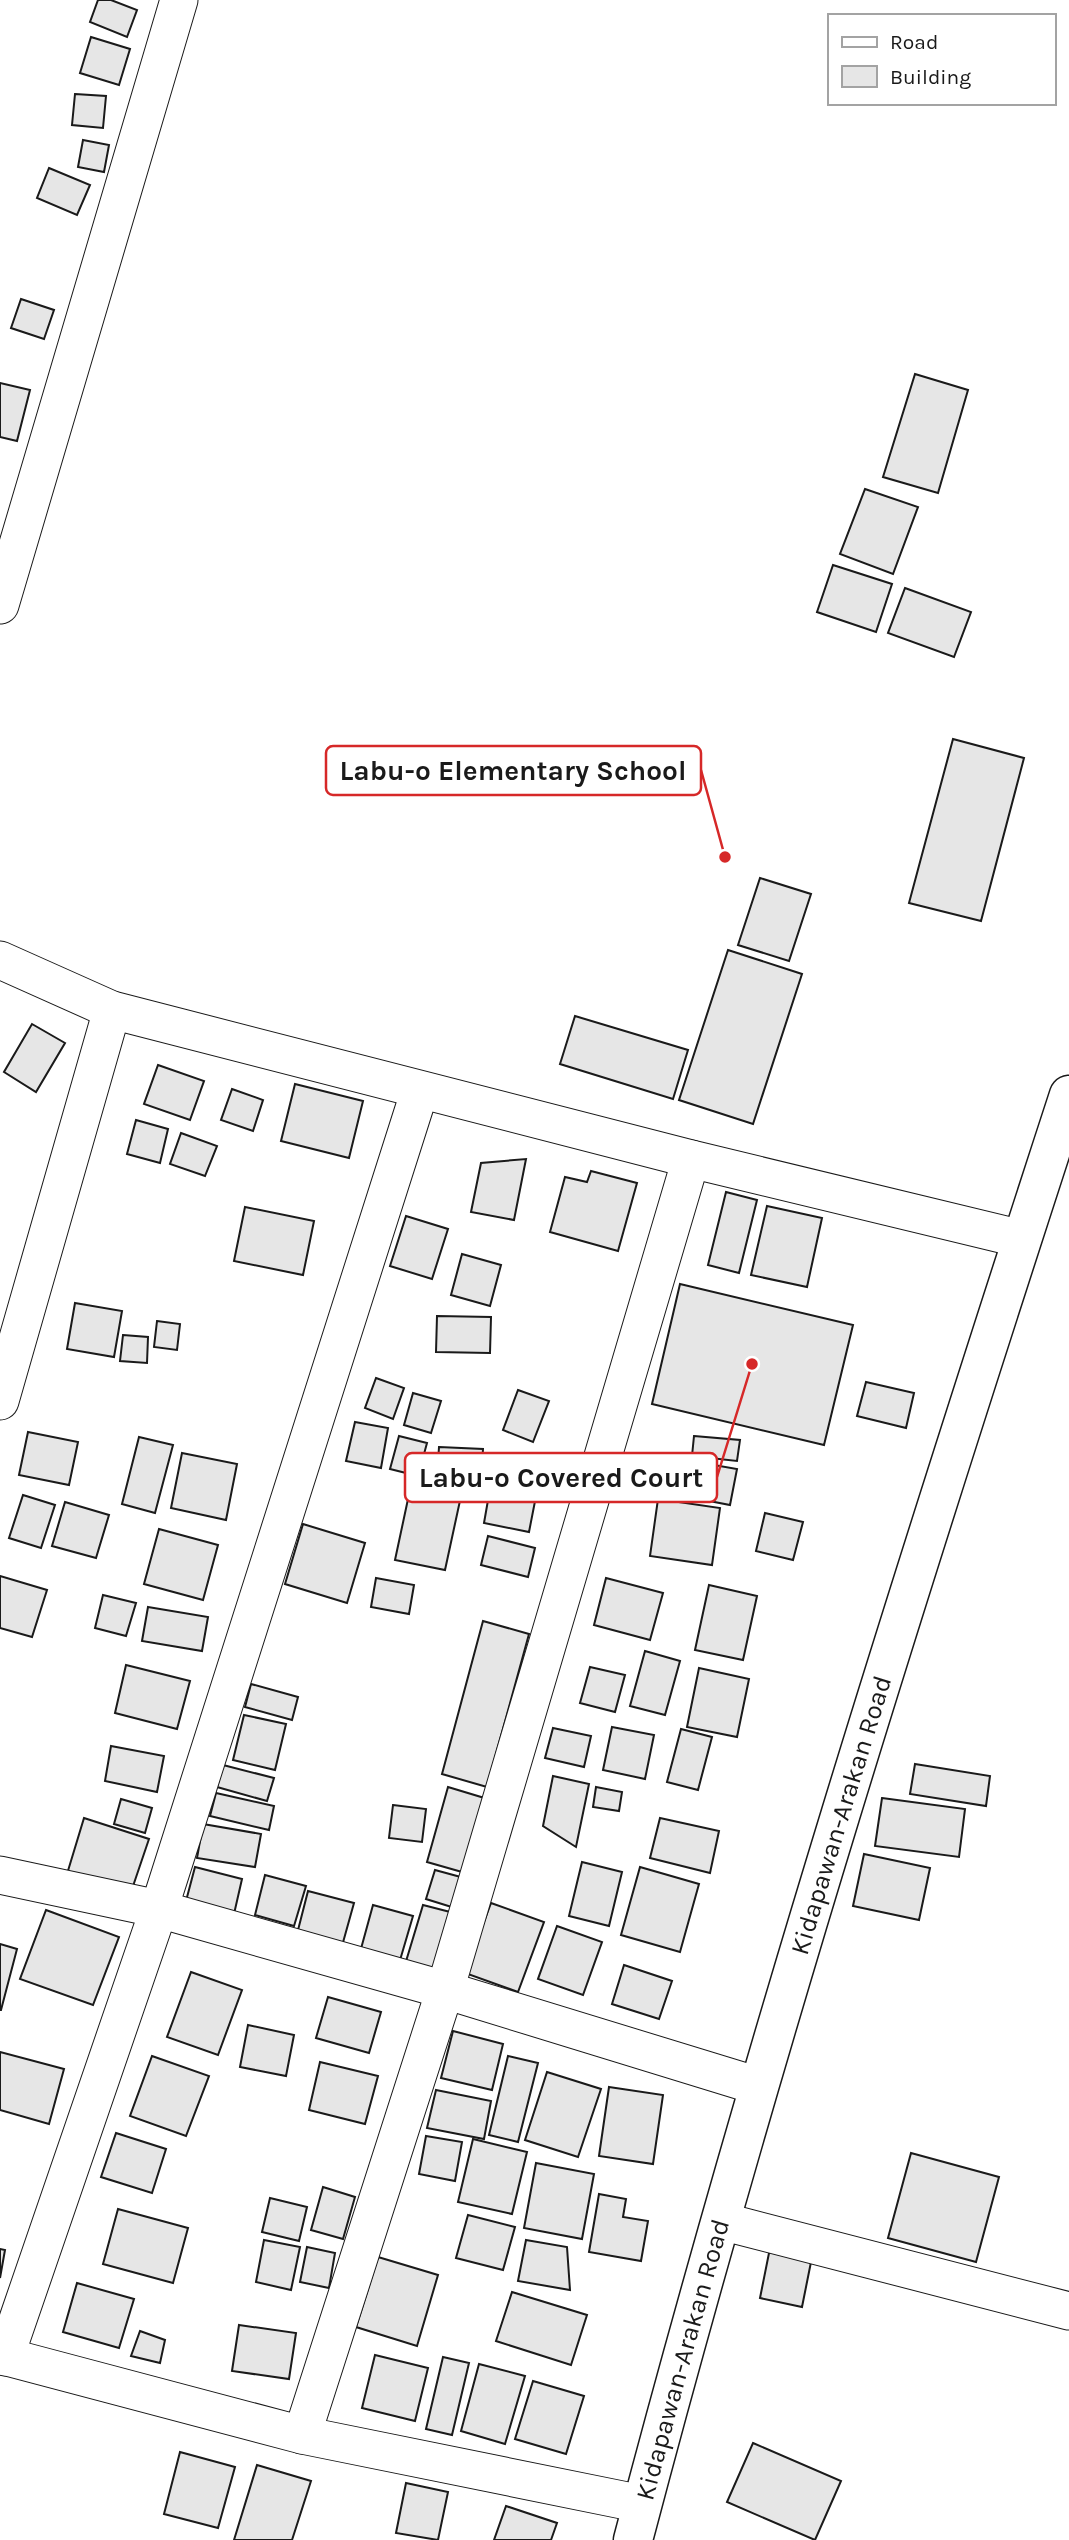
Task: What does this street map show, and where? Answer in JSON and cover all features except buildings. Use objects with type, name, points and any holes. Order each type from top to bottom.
[{"type":"main road","name":"Kidapawan-Arakan Road","points":[[637,2522],[758,2086],[948,1466],[1069,1095]]},
{"type":"street","points":[[0,605],[179,0]]},
{"type":"street","points":[[0,960],[112,1010],[691,1159],[1022,1239]]},
{"type":"street","points":[[0,1401],[112,1010]]},
{"type":"street","points":[[421,1090],[159,1909],[2,2356],[637,2522]]},
{"type":"street","points":[[302,2435],[445,1990],[691,1159]]},
{"type":"street","points":[[0,1875],[159,1909],[445,1990],[758,2086]]},
{"type":"street","points":[[721,2221],[1069,2311]]},
{"type":"place","name":"Labu-o Elementary School","points":[[725,857]]},
{"type":"place","name":"Labu-o Covered Court","points":[[752,1364]]}]
